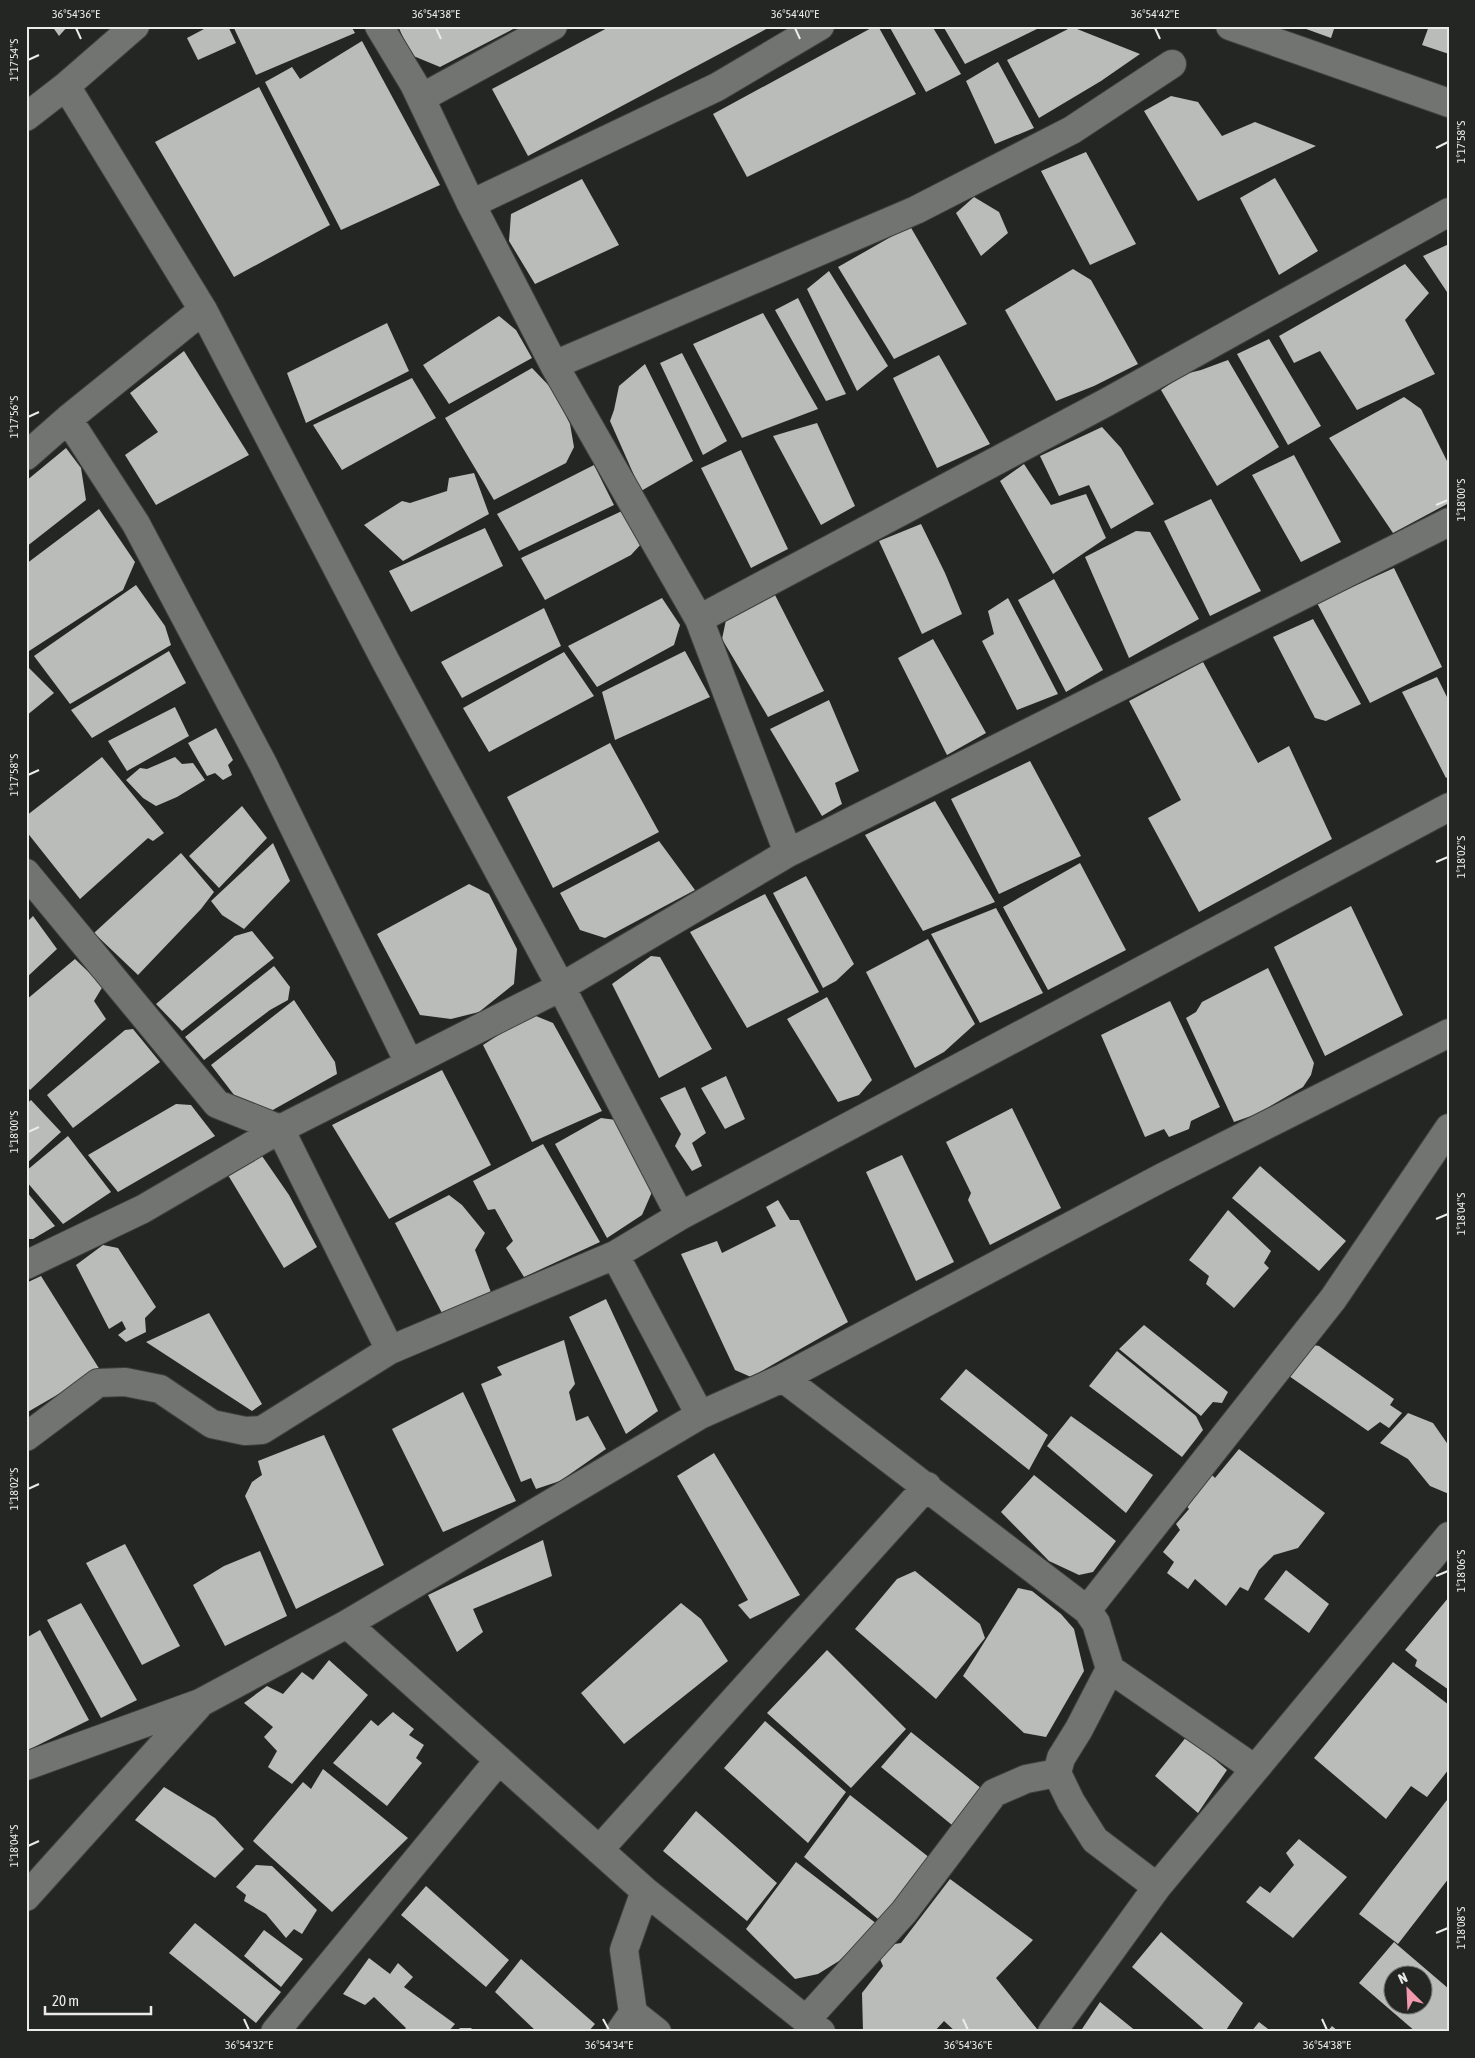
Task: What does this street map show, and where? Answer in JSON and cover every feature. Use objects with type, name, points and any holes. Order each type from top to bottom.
[{"type":"street","points":[[26,117],[66,86],[135,26]]},
{"type":"street","points":[[379,26],[421,98],[471,204],[554,365],[699,619],[788,853]]},
{"type":"street","points":[[421,98],[553,26]]},
{"type":"street","points":[[471,204],[717,87],[820,26]]},
{"type":"street","points":[[1230,26],[1449,103]]},
{"type":"street","points":[[554,365],[916,210],[1072,130],[1172,64]]},
{"type":"street","points":[[66,86],[203,310],[391,670],[562,987],[680,1216]]},
{"type":"street","points":[[699,619],[1107,402],[1449,212]]},
{"type":"street","points":[[26,456],[68,419],[203,310]]},
{"type":"street","points":[[68,419],[145,542],[262,764],[409,1063]]},
{"type":"street","points":[[26,1265],[143,1209],[280,1129],[562,987],[788,853],[1449,522]]},
{"type":"street","points":[[26,1438],[98,1384],[125,1382],[160,1389],[212,1424],[246,1431],[262,1430],[390,1350],[615,1254],[680,1216],[1449,807]]},
{"type":"street","points":[[26,873],[217,1104],[280,1129],[390,1350]]},
{"type":"street","points":[[26,1766],[200,1703],[347,1624],[700,1415],[784,1378],[1163,1177],[1449,1033]]},
{"type":"street","points":[[1087,1610],[1333,1299],[1449,1128]]},
{"type":"street","points":[[615,1254],[700,1415]]},
{"type":"street","points":[[784,1378],[1087,1610],[1096,1623],[1110,1669],[1255,1769]]},
{"type":"street","points":[[599,1850],[927,1486]]},
{"type":"street","points":[[1052,2032],[1157,1887],[1449,1536]]},
{"type":"street","points":[[347,1624],[645,1891],[813,2026],[904,1912],[994,1793],[1026,1779],[1057,1773]]},
{"type":"street","points":[[1110,1669],[1079,1729],[1061,1758],[1057,1773],[1071,1802],[1095,1840],[1157,1887]]},
{"type":"street","points":[[26,1898],[200,1703]]},
{"type":"street","points":[[275,2032],[499,1760]]},
{"type":"street","points":[[645,1891],[624,1950],[626,2022],[658,2032]]},
{"type":"building","points":[[52,26],[68,26],[59,36]]},
{"type":"building","points":[[203,26],[228,26],[236,43],[198,60],[187,38],[204,29]]},
{"type":"building","points":[[233,26],[351,26],[355,33],[256,75]]},
{"type":"building","points":[[398,26],[519,26],[440,67],[411,55]]},
{"type":"building","points":[[611,26],[772,26],[528,156],[492,89]]},
{"type":"building","points":[[878,26],[916,94],[747,177],[713,114]]},
{"type":"building","points":[[889,26],[932,26],[961,74],[926,92]]},
{"type":"building","points":[[943,26],[1043,26],[965,64]]},
{"type":"building","points":[[1298,26],[1335,26],[1331,38]]},
{"type":"building","points":[[1429,26],[1449,26],[1449,54],[1422,45]]},
{"type":"building","points":[[1072,27],[1140,54],[1101,81],[1039,118],[1007,60]]},
{"type":"building","points":[[362,41],[440,185],[341,230],[265,82],[292,67],[300,79]]},
{"type":"building","points":[[998,62],[1034,128],[995,144],[966,81]]},
{"type":"building","points":[[259,87],[330,225],[234,277],[155,142]]},
{"type":"building","points":[[1171,96],[1198,102],[1222,136],[1255,122],[1316,146],[1198,201],[1144,111]]},
{"type":"building","points":[[1086,152],[1136,244],[1090,265],[1041,171]]},
{"type":"building","points":[[1275,178],[1318,251],[1279,275],[1240,198]]},
{"type":"building","points":[[582,179],[619,245],[535,284],[509,241],[511,214]]},
{"type":"building","points":[[974,197],[999,212],[1008,233],[981,256],[956,213]]},
{"type":"building","points":[[910,226],[967,324],[894,359],[838,267]]},
{"type":"building","points":[[1449,244],[1449,295],[1423,256]]},
{"type":"building","points":[[1405,264],[1429,293],[1405,320],[1435,374],[1357,410],[1320,351],[1294,363],[1279,336]]},
{"type":"building","points":[[1073,269],[1091,280],[1138,364],[1094,386],[1056,401],[1005,310]]},
{"type":"building","points":[[829,271],[888,366],[857,391],[807,289]]},
{"type":"building","points":[[798,298],[846,394],[826,401],[775,310]]},
{"type":"building","points":[[763,313],[818,409],[742,438],[693,344]]},
{"type":"building","points":[[499,316],[516,330],[532,358],[449,404],[423,365]]},
{"type":"building","points":[[387,323],[409,371],[306,423],[287,373]]},
{"type":"building","points":[[1269,339],[1321,426],[1288,445],[1237,354]]},
{"type":"building","points":[[184,351],[249,455],[156,505],[125,455],[158,432],[130,393]]},
{"type":"building","points":[[682,353],[727,441],[703,455],[660,363]]},
{"type":"building","points":[[939,355],[990,444],[937,468],[893,378]]},
{"type":"building","points":[[1228,360],[1279,447],[1217,486],[1161,390],[1185,374]]},
{"type":"building","points":[[645,364],[693,461],[641,491],[610,421],[619,386]]},
{"type":"building","points":[[532,368],[554,391],[570,424],[574,447],[566,463],[494,500],[445,418]]},
{"type":"building","points":[[412,378],[436,418],[342,470],[313,425]]},
{"type":"building","points":[[1404,397],[1421,409],[1449,465],[1449,503],[1393,533],[1329,438]]},
{"type":"building","points":[[817,423],[855,506],[821,525],[773,436]]},
{"type":"building","points":[[1102,427],[1121,448],[1154,504],[1111,529],[1089,485],[1059,496],[1040,456]]},
{"type":"building","points":[[66,448],[81,468],[86,500],[26,547],[26,481]]},
{"type":"building","points":[[741,450],[788,549],[751,568],[701,468]]},
{"type":"building","points":[[1294,455],[1341,542],[1301,562],[1252,475]]},
{"type":"building","points":[[1024,464],[1051,505],[1086,494],[1106,538],[1053,574],[1000,481]]},
{"type":"building","points":[[594,465],[614,505],[519,551],[497,514]]},
{"type":"building","points":[[474,473],[489,514],[403,561],[364,525],[402,501],[410,503],[447,491],[449,478]]},
{"type":"building","points":[[1211,499],[1261,591],[1210,616],[1164,521]]},
{"type":"building","points":[[99,509],[135,562],[123,590],[26,653],[26,564]]},
{"type":"building","points":[[622,511],[642,543],[631,555],[545,600],[521,558]]},
{"type":"building","points":[[921,524],[945,573],[962,614],[922,634],[879,541]]},
{"type":"building","points":[[485,528],[503,566],[411,612],[389,571]]},
{"type":"building","points":[[1136,531],[1150,532],[1199,619],[1129,658],[1085,557]]},
{"type":"building","points":[[1394,568],[1442,667],[1370,703],[1317,603]]},
{"type":"building","points":[[1054,579],[1103,670],[1066,692],[1018,600]]},
{"type":"building","points":[[136,585],[165,626],[171,645],[70,704],[34,656]]},
{"type":"building","points":[[775,595],[824,691],[768,717],[722,639],[726,620]]},
{"type":"building","points":[[662,598],[680,625],[674,645],[597,687],[568,646]]},
{"type":"building","points":[[1008,598],[1058,694],[1017,710],[982,641],[994,634],[988,611]]},
{"type":"building","points":[[544,608],[561,646],[462,698],[441,662]]},
{"type":"building","points":[[1313,619],[1361,704],[1326,721],[1315,718],[1273,637]]},
{"type":"building","points":[[933,639],[986,733],[947,755],[898,658]]},
{"type":"building","points":[[169,651],[186,683],[92,738],[71,710]]},
{"type":"building","points":[[685,651],[710,697],[615,740],[602,692]]},
{"type":"building","points":[[564,652],[594,696],[489,752],[463,708]]},
{"type":"building","points":[[1203,662],[1258,763],[1289,746],[1332,839],[1199,912],[1148,818],[1181,800],[1129,701]]},
{"type":"building","points":[[26,665],[54,693],[26,716]]},
{"type":"building","points":[[1437,677],[1449,701],[1449,776],[1446,778],[1402,692]]},
{"type":"building","points":[[829,700],[859,771],[835,783],[842,804],[822,816],[770,729]]},
{"type":"building","points":[[175,707],[189,736],[127,771],[108,741]]},
{"type":"building","points":[[216,728],[233,760],[228,765],[232,775],[223,780],[215,773],[207,776],[188,743]]},
{"type":"building","points":[[610,743],[659,832],[553,888],[507,797]]},
{"type":"building","points":[[102,757],[164,833],[153,841],[148,838],[80,899],[26,831],[26,816]]},
{"type":"building","points":[[175,757],[182,764],[193,763],[205,780],[177,797],[156,806],[143,798],[126,780],[140,768],[147,769]]},
{"type":"building","points":[[1030,761],[1081,856],[999,894],[951,799]]},
{"type":"building","points":[[935,801],[995,902],[923,931],[865,835]]},
{"type":"building","points":[[242,806],[267,838],[219,888],[189,856]]},
{"type":"building","points":[[659,841],[695,890],[605,938],[580,930],[560,893]]},
{"type":"building","points":[[273,843],[290,881],[244,929],[222,915],[211,901]]},
{"type":"building","points":[[181,853],[214,892],[201,909],[138,975],[94,933]]},
{"type":"building","points":[[1080,863],[1126,950],[1048,990],[1003,907]]},
{"type":"building","points":[[806,876],[854,964],[836,981],[823,988],[773,893]]},
{"type":"building","points":[[469,884],[489,894],[517,949],[514,984],[479,1012],[451,1019],[420,1015],[377,934]]},
{"type":"building","points":[[765,894],[819,992],[747,1028],[690,932]]},
{"type":"building","points":[[1351,906],[1403,1015],[1325,1056],[1274,947]]},
{"type":"building","points":[[996,908],[1043,993],[980,1023],[931,934]]},
{"type":"building","points":[[33,916],[57,949],[26,978],[26,923]]},
{"type":"building","points":[[252,931],[274,958],[182,1031],[156,1004],[235,936]]},
{"type":"building","points":[[928,939],[975,1024],[944,1052],[915,1068],[866,972]]},
{"type":"building","points":[[651,956],[660,957],[712,1049],[659,1078],[612,984]]},
{"type":"building","points":[[75,959],[103,986],[94,1001],[106,1019],[30,1090],[26,1085],[26,1000]]},
{"type":"building","points":[[274,966],[290,987],[288,1000],[270,1010],[204,1060],[185,1037]]},
{"type":"building","points":[[1268,968],[1314,1063],[1311,1075],[1303,1087],[1257,1114],[1234,1122],[1186,1018],[1196,1012],[1202,1002]]},
{"type":"building","points":[[827,997],[872,1080],[859,1095],[838,1102],[787,1019]]},
{"type":"building","points":[[294,1000],[335,1062],[337,1074],[271,1111],[241,1104],[211,1065]]},
{"type":"building","points":[[1170,1001],[1220,1107],[1191,1121],[1189,1129],[1169,1137],[1164,1129],[1145,1137],[1101,1035]]},
{"type":"building","points":[[531,1014],[553,1023],[602,1111],[532,1142],[483,1045]]},
{"type":"building","points":[[133,1029],[160,1062],[73,1128],[47,1095],[125,1030]]},
{"type":"building","points":[[442,1070],[491,1165],[389,1219],[332,1125]]},
{"type":"building","points":[[726,1076],[745,1119],[725,1129],[701,1088]]},
{"type":"building","points":[[685,1087],[706,1133],[692,1143],[702,1166],[692,1171],[675,1146],[681,1134],[660,1098]]},
{"type":"building","points":[[31,1100],[61,1132],[26,1164],[26,1104]]},
{"type":"building","points":[[176,1104],[191,1105],[215,1136],[118,1192],[88,1155]]},
{"type":"building","points":[[1012,1108],[1061,1208],[990,1245],[968,1200],[971,1193],[946,1142]]},
{"type":"building","points":[[601,1118],[616,1120],[652,1192],[642,1215],[607,1238],[555,1144]]},
{"type":"building","points":[[68,1136],[111,1192],[63,1224],[26,1181],[26,1171]]},
{"type":"building","points":[[543,1144],[600,1242],[524,1277],[506,1248],[513,1241],[495,1209],[488,1210],[473,1181]]},
{"type":"building","points":[[902,1155],[954,1262],[916,1281],[866,1172]]},
{"type":"building","points":[[262,1156],[289,1195],[317,1247],[284,1268],[228,1175]]},
{"type":"building","points":[[1260,1166],[1346,1241],[1319,1271],[1232,1198]]},
{"type":"building","points":[[26,1191],[55,1226],[33,1239],[26,1239]]},
{"type":"building","points":[[449,1195],[462,1205],[485,1233],[475,1250],[492,1295],[443,1315],[395,1223]]},
{"type":"building","points":[[778,1200],[790,1220],[799,1220],[848,1322],[751,1377],[735,1370],[681,1254],[717,1241],[722,1253],[776,1226],[766,1207]]},
{"type":"building","points":[[1228,1210],[1271,1251],[1264,1263],[1269,1268],[1234,1308],[1206,1284],[1209,1276],[1189,1260]]},
{"type":"building","points":[[103,1245],[118,1248],[156,1307],[145,1318],[146,1332],[126,1342],[118,1335],[126,1329],[122,1321],[109,1329],[76,1265]]},
{"type":"building","points":[[41,1276],[100,1370],[26,1413],[26,1283]]},
{"type":"building","points":[[606,1299],[658,1411],[626,1434],[569,1317]]},
{"type":"building","points":[[209,1313],[262,1404],[252,1411],[146,1342]]},
{"type":"building","points":[[1144,1325],[1228,1392],[1222,1403],[1213,1402],[1201,1416],[1119,1349]]},
{"type":"building","points":[[564,1340],[575,1384],[569,1392],[576,1421],[588,1416],[606,1449],[560,1481],[536,1489],[531,1478],[521,1482],[481,1384],[502,1375],[497,1367]]},
{"type":"building","points":[[1313,1345],[1319,1346],[1394,1399],[1390,1405],[1402,1413],[1389,1428],[1380,1422],[1368,1431],[1289,1376]]},
{"type":"building","points":[[1117,1351],[1196,1416],[1203,1430],[1182,1457],[1089,1386]]},
{"type":"building","points":[[966,1369],[1048,1435],[1029,1470],[940,1399]]},
{"type":"building","points":[[463,1392],[516,1501],[443,1532],[392,1429]]},
{"type":"building","points":[[1408,1413],[1433,1423],[1449,1446],[1449,1494],[1430,1486],[1408,1459],[1380,1443]]},
{"type":"building","points":[[1071,1416],[1153,1475],[1126,1513],[1047,1446]]},
{"type":"building","points":[[324,1435],[384,1565],[296,1609],[245,1496],[252,1482],[262,1475],[258,1461]]},
{"type":"building","points":[[1239,1449],[1325,1513],[1298,1548],[1274,1555],[1259,1570],[1248,1591],[1240,1587],[1226,1606],[1195,1579],[1188,1589],[1167,1573],[1174,1562],[1163,1552],[1180,1530],[1176,1524],[1189,1509],[1185,1504],[1211,1474],[1215,1478]]},
{"type":"building","points":[[714,1453],[800,1595],[750,1619],[738,1605],[748,1600],[677,1476]]},
{"type":"building","points":[[1034,1475],[1116,1541],[1093,1572],[1079,1575],[1049,1561],[1001,1512]]},
{"type":"building","points":[[543,1540],[552,1576],[473,1609],[483,1632],[457,1652],[428,1595]]},
{"type":"building","points":[[125,1544],[180,1646],[142,1665],[86,1563]]},
{"type":"building","points":[[260,1551],[287,1616],[225,1646],[193,1585],[224,1566]]},
{"type":"building","points":[[1286,1570],[1329,1604],[1309,1633],[1264,1599]]},
{"type":"building","points":[[915,1571],[980,1624],[985,1638],[936,1699],[855,1629],[897,1579]]},
{"type":"building","points":[[1018,1588],[1032,1591],[1061,1614],[1074,1629],[1084,1671],[1046,1737],[1024,1733],[963,1676]]},
{"type":"building","points":[[1449,1597],[1449,1690],[1415,1666],[1417,1660],[1405,1650]]},
{"type":"building","points":[[81,1603],[137,1700],[101,1718],[47,1620]]},
{"type":"building","points":[[681,1603],[701,1619],[728,1661],[624,1744],[581,1693]]},
{"type":"building","points":[[40,1630],[89,1720],[26,1751],[26,1638]]},
{"type":"building","points":[[827,1650],[906,1729],[851,1788],[767,1713]]},
{"type":"building","points":[[329,1660],[368,1695],[292,1784],[268,1767],[277,1751],[264,1737],[273,1727],[244,1703],[267,1686],[283,1694],[302,1672],[313,1680]]},
{"type":"building","points":[[1393,1662],[1449,1705],[1449,1769],[1427,1797],[1411,1786],[1386,1819],[1314,1758]]},
{"type":"building","points":[[393,1712],[414,1729],[409,1735],[424,1745],[416,1758],[422,1763],[387,1806],[333,1763],[371,1720],[378,1726]]},
{"type":"building","points":[[765,1721],[846,1792],[808,1843],[724,1768]]},
{"type":"building","points":[[911,1732],[982,1789],[952,1825],[881,1767]]},
{"type":"building","points":[[1187,1736],[1227,1770],[1198,1813],[1155,1776]]},
{"type":"building","points":[[323,1769],[408,1838],[332,1912],[253,1841],[303,1782],[311,1789]]},
{"type":"building","points":[[164,1787],[215,1818],[244,1849],[215,1878],[135,1820]]},
{"type":"building","points":[[850,1795],[935,1862],[885,1925],[804,1857]]},
{"type":"building","points":[[1447,1800],[1449,1801],[1449,1878],[1398,1944],[1359,1914]]},
{"type":"building","points":[[696,1811],[777,1883],[747,1921],[663,1851]]},
{"type":"building","points":[[1299,1839],[1347,1877],[1293,1938],[1246,1902],[1260,1886],[1270,1893],[1294,1865],[1286,1853]]},
{"type":"building","points":[[796,1862],[877,1924],[839,1961],[818,1974],[795,1979],[746,1929]]},
{"type":"building","points":[[256,1865],[272,1866],[317,1910],[302,1934],[294,1929],[286,1938],[266,1914],[244,1901],[246,1895],[236,1887]]},
{"type":"building","points":[[950,1879],[1033,1940],[996,1978],[1037,2029],[1035,2032],[956,2032],[944,2021],[934,2032],[863,2032],[862,1993],[883,1966],[879,1957],[889,1945],[901,1943]]},
{"type":"building","points":[[426,1886],[509,1960],[486,1987],[401,1915]]},
{"type":"building","points":[[195,1923],[281,1992],[256,2023],[169,1953]]},
{"type":"building","points":[[264,1930],[303,1959],[281,1987],[244,1956]]},
{"type":"building","points":[[1161,1932],[1243,2003],[1225,2032],[1207,2032],[1132,1967]]},
{"type":"building","points":[[1394,1942],[1422,1966],[1382,1966],[1382,2003],[1359,1983]]},
{"type":"building","points":[[369,1958],[390,1974],[398,1963],[413,1977],[404,1987],[455,2024],[448,2032],[402,2032],[406,2028],[374,1997],[365,2005],[343,1994]]},
{"type":"building","points":[[521,1959],[595,2024],[588,2032],[537,2032],[495,1992]]},
{"type":"building","points":[[1432,1974],[1449,1989],[1449,2032],[1416,2032],[1397,2016],[1432,2016]]},
{"type":"building","points":[[1100,2002],[1137,2032],[1080,2032]]},
{"type":"building","points":[[1259,2022],[1272,2032],[1251,2032]]},
{"type":"building","points":[[1332,2026],[1339,2032],[1327,2032]]},
{"type":"building","points":[[460,2028],[471,2028],[475,2032],[456,2032]]}]
